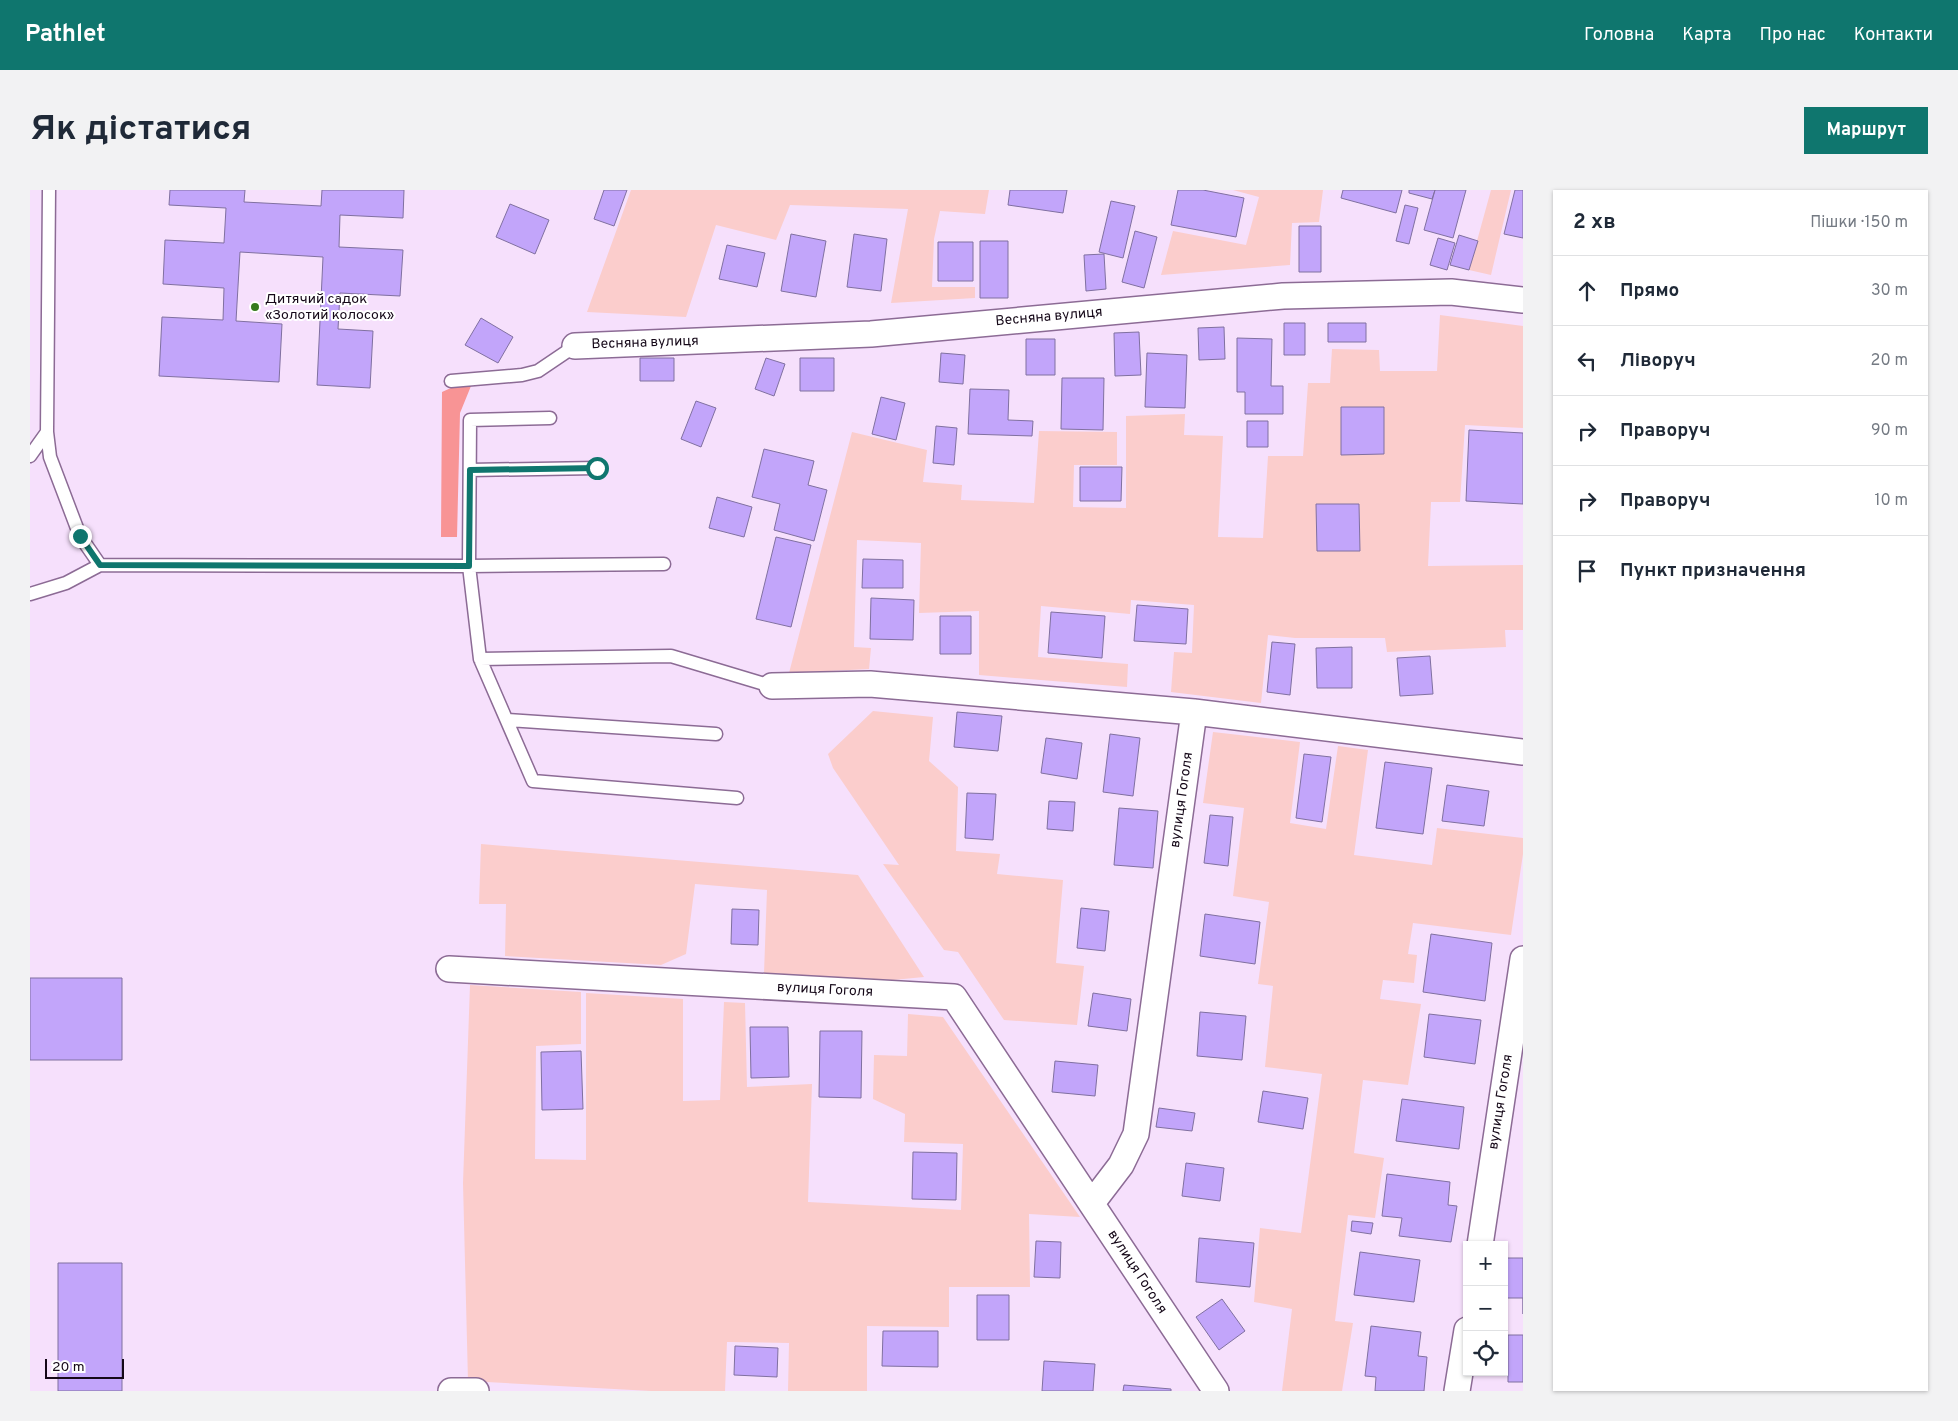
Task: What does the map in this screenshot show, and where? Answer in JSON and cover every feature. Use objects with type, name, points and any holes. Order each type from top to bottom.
[{"type":"street","name":"Весняна вулиця","points":[[575,346],[871,334],[1283,296],[1451,292],[1523,300]]},
{"type":"street","points":[[767,685],[870,684],[1194,712],[1523,752]]},
{"type":"street","name":"вулиця Гоголя","points":[[1092,1203],[1121,1165],[1136,1134],[1194,712]]},
{"type":"street","name":"вулиця Гоголя","points":[[1481,1241],[1523,959]]},
{"type":"street","name":"вулиця Гоголя","points":[[449,969],[954,997],[1216,1391]]},
{"type":"street","points":[[1458,1391],[1467,1331]]},
{"type":"street","points":[[452,1391],[476,1391]]},
{"type":"lane","points":[[49,190],[47,432],[50,457],[80,536],[100,565]]},
{"type":"lane","points":[[451,381],[522,375],[538,371],[575,346]]},
{"type":"lane","points":[[550,418],[470,420],[469,566],[480,659],[533,781],[737,798]]},
{"type":"lane","points":[[30,456],[47,432]]},
{"type":"lane","points":[[470,470],[597,468]]},
{"type":"lane","points":[[30,594],[66,583],[100,565],[469,566],[664,564]]},
{"type":"lane","points":[[480,659],[671,656],[767,685]]},
{"type":"lane","points":[[507,720],[716,734]]},
{"type":"shaded area","points":[[631,190],[989,190],[985,214],[940,211],[934,239],[932,287],[975,287],[975,298],[891,303],[908,209],[790,205],[776,240],[716,225],[686,317],[587,312]]},
{"type":"shaded area","points":[[1233,190],[1323,190],[1319,222],[1292,223],[1290,265],[1161,275],[1173,231],[1246,245],[1259,197]]},
{"type":"shaded area","points":[[1491,190],[1511,190],[1491,275],[1469,270]]},
{"type":"shaded area","points":[[1440,315],[1523,326],[1523,428],[1465,425],[1460,502],[1431,502],[1428,566],[1523,565],[1523,630],[1505,630],[1506,647],[1387,652],[1385,638],[1295,638],[1268,635],[1261,703],[1171,692],[1174,652],[1192,653],[1194,605],[1131,600],[1130,614],[1041,606],[1038,657],[1128,664],[1127,687],[979,675],[979,611],[919,613],[921,543],[857,540],[854,647],[871,648],[869,669],[789,673],[852,432],[927,450],[923,482],[962,485],[961,500],[1034,503],[1039,431],[1117,432],[1117,465],[1074,465],[1073,507],[1126,508],[1126,416],[1185,414],[1184,435],[1223,436],[1218,537],[1263,538],[1268,456],[1303,456],[1308,383],[1330,383],[1332,349],[1379,350],[1380,371],[1437,371]]},
{"type":"shaded area","points":[[471,386],[460,413],[457,537],[441,537],[442,392],[453,387]]},
{"type":"shaded area","points":[[873,711],[933,717],[929,761],[958,787],[956,851],[1000,854],[997,874],[1063,880],[1056,963],[1084,966],[1077,1025],[1004,1020],[958,952],[944,950],[883,864],[899,865],[833,768],[828,754]]},
{"type":"shaded area","points":[[1213,732],[1300,742],[1290,823],[1326,829],[1338,746],[1368,750],[1354,855],[1432,865],[1437,828],[1523,838],[1523,854],[1511,935],[1413,923],[1408,954],[1417,955],[1414,983],[1383,980],[1380,999],[1421,1004],[1408,1085],[1363,1080],[1354,1153],[1384,1158],[1375,1218],[1348,1215],[1335,1321],[1353,1323],[1342,1391],[1282,1391],[1292,1309],[1254,1302],[1260,1228],[1301,1233],[1322,1074],[1265,1067],[1273,986],[1258,984],[1269,902],[1233,896],[1244,808],[1203,803]]},
{"type":"shaded area","points":[[481,844],[858,875],[924,977],[893,980],[764,973],[767,890],[695,884],[686,954],[661,965],[505,956],[506,904],[479,904]]},
{"type":"shaded area","points":[[470,985],[581,992],[581,1044],[536,1046],[535,1159],[586,1160],[586,993],[683,999],[683,1101],[720,1100],[724,1002],[745,1003],[747,1087],[812,1084],[808,1202],[961,1210],[963,1144],[904,1142],[905,1114],[873,1099],[874,1055],[907,1056],[908,1014],[943,1017],[1080,1217],[1029,1214],[1030,1287],[949,1287],[949,1327],[867,1326],[867,1391],[788,1391],[789,1343],[727,1342],[725,1391],[651,1391],[468,1381],[463,1183]]},
{"type":"building","points":[[170,190],[245,190],[244,202],[321,206],[322,190],[404,190],[403,218],[340,215],[339,247],[403,250],[400,296],[340,293],[338,329],[373,331],[370,388],[317,385],[323,257],[240,252],[236,321],[282,324],[279,382],[159,376],[162,317],[223,320],[224,288],[163,284],[165,240],[224,243],[226,208],[169,205]]},
{"type":"building","points":[[604,190],[627,190],[614,226],[594,219]]},
{"type":"building","points":[[1010,190],[1067,190],[1063,213],[1008,205]]},
{"type":"building","points":[[1178,190],[1203,190],[1244,198],[1236,237],[1171,225]]},
{"type":"building","points":[[1343,190],[1402,190],[1396,213],[1341,198]]},
{"type":"building","points":[[1409,190],[1435,190],[1432,199],[1409,193]]},
{"type":"building","points":[[1435,190],[1466,190],[1453,238],[1424,230]]},
{"type":"building","points":[[1515,190],[1523,190],[1523,238],[1504,234]]},
{"type":"building","points":[[1111,201],[1135,206],[1123,258],[1099,252]]},
{"type":"building","points":[[510,204],[549,220],[535,254],[496,237]]},
{"type":"building","points":[[1405,205],[1418,208],[1409,244],[1396,241]]},
{"type":"building","points":[[1299,226],[1321,226],[1321,272],[1299,272]]},
{"type":"building","points":[[1135,231],[1157,237],[1144,288],[1122,282]]},
{"type":"building","points":[[791,234],[826,241],[816,297],[781,291]]},
{"type":"building","points":[[854,234],[887,239],[881,291],[847,287]]},
{"type":"building","points":[[1459,235],[1478,241],[1469,270],[1450,265]]},
{"type":"building","points":[[1438,238],[1455,243],[1447,270],[1430,265]]},
{"type":"building","points":[[980,241],[1008,241],[1008,298],[980,298]]},
{"type":"building","points":[[938,242],[973,242],[973,281],[938,281]]},
{"type":"building","points":[[727,245],[765,253],[757,287],[719,279]]},
{"type":"building","points":[[1104,254],[1106,289],[1086,291],[1084,255]]},
{"type":"building","points":[[481,318],[513,337],[498,363],[465,345]]},
{"type":"building","points":[[1284,323],[1305,323],[1305,355],[1284,355]]},
{"type":"building","points":[[1328,323],[1366,323],[1366,342],[1328,342]]},
{"type":"building","points":[[1224,327],[1225,359],[1199,360],[1198,328]]},
{"type":"building","points":[[1139,332],[1141,375],[1115,376],[1114,333]]},
{"type":"building","points":[[1237,338],[1272,339],[1271,386],[1283,386],[1283,414],[1245,414],[1245,392],[1237,392]]},
{"type":"building","points":[[1026,339],[1055,339],[1055,375],[1026,375]]},
{"type":"building","points":[[941,353],[965,355],[963,384],[939,382]]},
{"type":"building","points":[[1147,353],[1187,355],[1185,408],[1145,407]]},
{"type":"building","points":[[640,358],[674,358],[674,381],[640,381]]},
{"type":"building","points":[[766,358],[785,364],[774,396],[755,389]]},
{"type":"building","points":[[800,358],[834,358],[834,391],[800,391]]},
{"type":"building","points":[[1062,378],[1104,378],[1103,430],[1061,429]]},
{"type":"building","points":[[970,389],[1009,390],[1008,420],[1033,421],[1032,436],[968,434]]},
{"type":"building","points":[[881,397],[905,403],[896,440],[872,434]]},
{"type":"building","points":[[696,401],[716,408],[701,447],[681,439]]},
{"type":"building","points":[[1341,407],[1384,407],[1384,454],[1341,455]]},
{"type":"building","points":[[1247,421],[1268,421],[1268,447],[1247,447]]},
{"type":"building","points":[[936,426],[957,428],[954,465],[933,463]]},
{"type":"building","points":[[1469,430],[1523,433],[1523,504],[1466,501]]},
{"type":"building","points":[[764,449],[814,461],[808,485],[827,490],[814,541],[774,530],[780,504],[752,497]]},
{"type":"building","points":[[1080,467],[1122,467],[1121,501],[1080,501]]},
{"type":"building","points":[[717,497],[752,507],[744,537],[709,528]]},
{"type":"building","points":[[1316,504],[1359,504],[1360,551],[1317,551]]},
{"type":"building","points":[[776,537],[811,545],[791,627],[756,619]]},
{"type":"building","points":[[863,559],[903,560],[903,588],[862,588]]},
{"type":"building","points":[[871,598],[914,600],[913,640],[870,639]]},
{"type":"building","points":[[1137,605],[1188,609],[1186,644],[1134,641]]},
{"type":"building","points":[[1051,612],[1105,616],[1102,658],[1048,653]]},
{"type":"building","points":[[940,616],[971,616],[971,654],[940,654]]},
{"type":"building","points":[[1272,642],[1295,644],[1290,695],[1267,692]]},
{"type":"building","points":[[1352,647],[1352,688],[1317,688],[1316,648]]},
{"type":"building","points":[[1430,656],[1433,694],[1400,696],[1397,658]]},
{"type":"building","points":[[957,712],[1002,716],[998,751],[954,747]]},
{"type":"building","points":[[1110,734],[1140,738],[1133,796],[1103,792]]},
{"type":"building","points":[[1046,738],[1082,743],[1077,779],[1041,773]]},
{"type":"building","points":[[1304,754],[1331,757],[1322,822],[1296,818]]},
{"type":"building","points":[[1385,762],[1432,768],[1423,834],[1376,828]]},
{"type":"building","points":[[1447,785],[1489,791],[1484,826],[1442,821]]},
{"type":"building","points":[[967,793],[996,794],[993,840],[965,838]]},
{"type":"building","points":[[1049,801],[1075,802],[1073,831],[1047,829]]},
{"type":"building","points":[[1119,808],[1158,811],[1153,868],[1114,865]]},
{"type":"building","points":[[1210,815],[1233,817],[1228,866],[1204,863]]},
{"type":"building","points":[[1081,908],[1109,911],[1105,951],[1077,948]]},
{"type":"building","points":[[732,909],[759,910],[758,945],[731,944]]},
{"type":"building","points":[[1205,914],[1260,922],[1255,964],[1200,956]]},
{"type":"building","points":[[1431,934],[1492,943],[1485,1001],[1423,992]]},
{"type":"building","points":[[30,978],[122,978],[122,1060],[30,1060]]},
{"type":"building","points":[[1093,993],[1131,999],[1127,1031],[1088,1026]]},
{"type":"building","points":[[1200,1012],[1246,1016],[1242,1060],[1197,1056]]},
{"type":"building","points":[[1429,1014],[1481,1020],[1475,1064],[1424,1057]]},
{"type":"building","points":[[750,1027],[788,1027],[789,1077],[751,1078]]},
{"type":"building","points":[[820,1031],[862,1031],[861,1098],[819,1097]]},
{"type":"building","points":[[581,1051],[583,1109],[542,1110],[541,1052]]},
{"type":"building","points":[[1055,1061],[1098,1065],[1095,1096],[1052,1092]]},
{"type":"building","points":[[1263,1091],[1308,1098],[1303,1129],[1258,1122]]},
{"type":"building","points":[[1402,1099],[1464,1107],[1459,1149],[1396,1141]]},
{"type":"building","points":[[1159,1108],[1195,1113],[1192,1131],[1156,1127]]},
{"type":"building","points":[[913,1152],[957,1153],[956,1200],[912,1199]]},
{"type":"building","points":[[1186,1163],[1224,1168],[1220,1201],[1182,1196]]},
{"type":"building","points":[[1387,1174],[1450,1182],[1448,1205],[1457,1206],[1451,1242],[1399,1236],[1402,1218],[1382,1216]]},
{"type":"building","points":[[1352,1221],[1373,1223],[1371,1234],[1351,1231]]},
{"type":"building","points":[[1199,1238],[1254,1243],[1250,1287],[1196,1282]]},
{"type":"building","points":[[1036,1241],[1061,1242],[1060,1278],[1034,1277]]},
{"type":"building","points":[[1360,1252],[1420,1260],[1414,1302],[1354,1295]]},
{"type":"building","points":[[1508,1258],[1523,1258],[1523,1298],[1508,1298]]},
{"type":"building","points":[[58,1263],[122,1263],[122,1391],[58,1391]]},
{"type":"building","points":[[977,1295],[1009,1295],[1009,1340],[977,1340]]},
{"type":"building","points":[[1222,1299],[1245,1331],[1219,1350],[1196,1317]]},
{"type":"building","points":[[1371,1326],[1421,1332],[1418,1356],[1427,1357],[1424,1391],[1375,1391],[1376,1377],[1365,1376]]},
{"type":"building","points":[[883,1331],[938,1331],[938,1367],[882,1366]]},
{"type":"building","points":[[1508,1335],[1523,1335],[1523,1382],[1508,1382]]},
{"type":"building","points":[[735,1346],[778,1348],[777,1377],[734,1375]]},
{"type":"building","points":[[1044,1361],[1095,1364],[1093,1391],[1042,1391]]},
{"type":"building","points":[[1124,1385],[1171,1389],[1171,1391],[1123,1391]]},
{"type":"place","name":"Дитячий садок «Золотий колосок»","points":[[255,307]]},
{"type":"route","points":[[80,536],[100,565],[469,566],[470,470],[597,468]]}]
